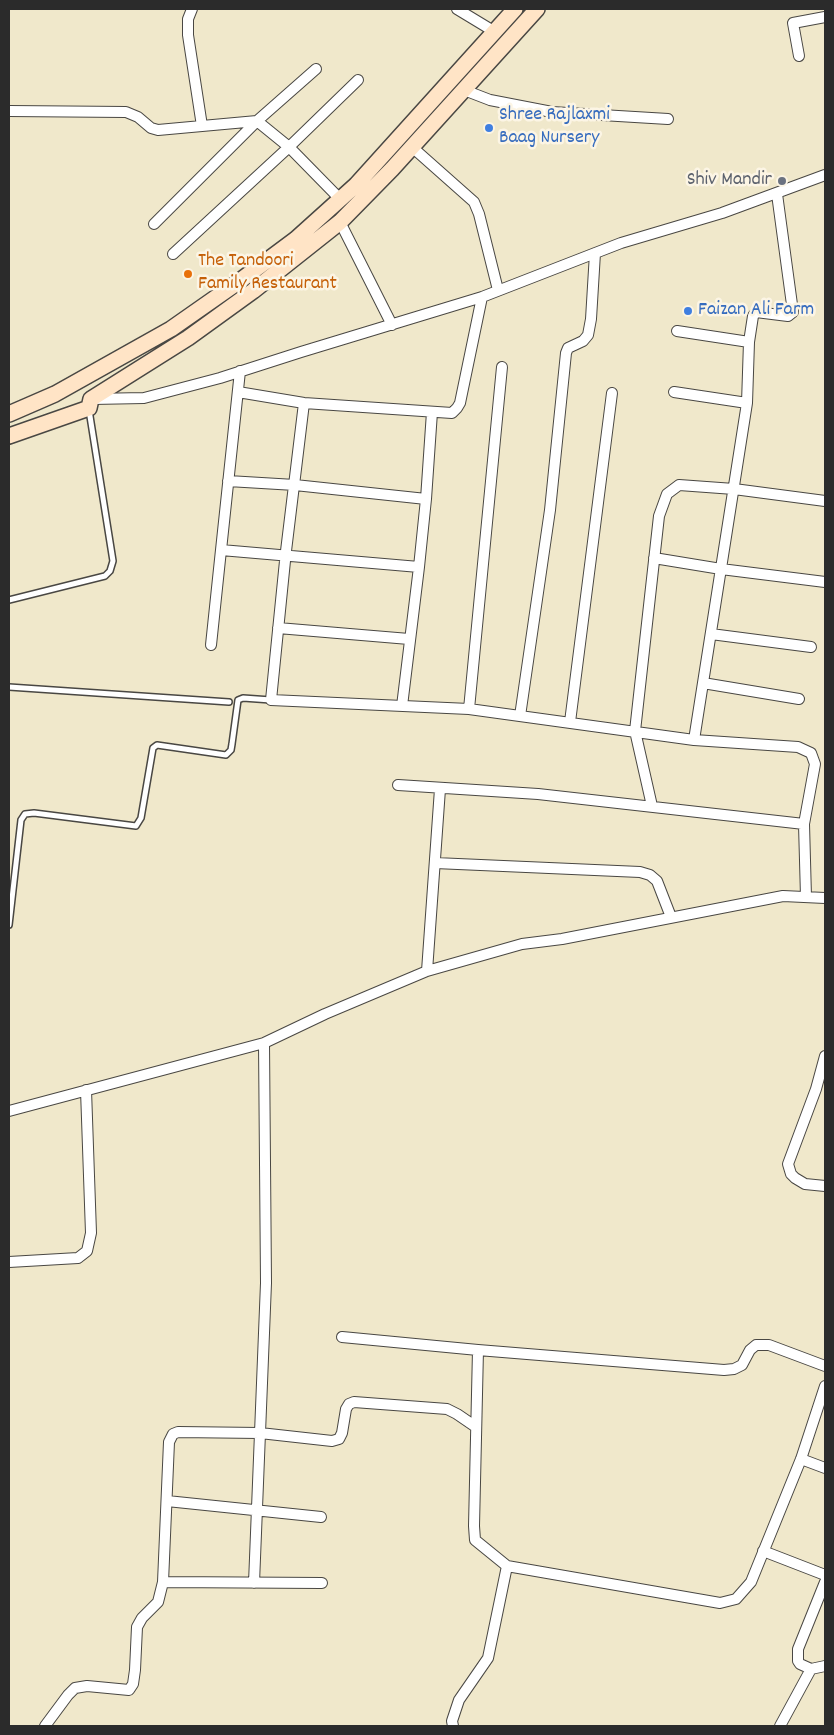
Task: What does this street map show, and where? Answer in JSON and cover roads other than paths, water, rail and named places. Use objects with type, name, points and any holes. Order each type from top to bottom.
[{"type":"street","points":[[192,9],[188,19],[188,35],[202,126]]},
{"type":"street","points":[[457,9],[495,32]]},
{"type":"street","points":[[9,414],[55,394],[171,329],[296,239],[356,185],[515,9]]},
{"type":"street","points":[[9,436],[90,404],[188,338],[253,291],[340,222],[412,147],[537,9]]},
{"type":"street","points":[[799,56],[793,22],[825,17]]},
{"type":"street","points":[[154,224],[258,121],[316,69]]},
{"type":"street","points":[[174,254],[358,80]]},
{"type":"street","points":[[464,90],[490,100],[552,112],[668,119]]},
{"type":"street","points":[[9,111],[126,112],[138,117],[151,128],[158,130],[258,121],[289,147],[340,199]]},
{"type":"street","points":[[412,147],[474,202],[479,214],[498,290]]},
{"type":"street","points":[[90,404],[144,398],[240,371],[482,297],[595,253],[722,213],[825,175]]},
{"type":"street","points":[[694,740],[747,403],[749,342],[753,316],[756,312],[788,316],[793,312],[777,194]]},
{"type":"street","points":[[340,222],[392,325]]},
{"type":"street","points":[[520,716],[550,510],[566,353],[568,348],[583,341],[588,335],[591,319],[595,253]]},
{"type":"street","points":[[238,392],[304,403],[452,413],[460,403],[482,297]]},
{"type":"street","points":[[677,331],[749,342]]},
{"type":"street","points":[[469,709],[502,366]]},
{"type":"street","points":[[211,644],[240,371]]},
{"type":"street","points":[[674,392],[747,403]]},
{"type":"street","points":[[570,722],[612,394]]},
{"type":"street","points":[[304,403],[285,556],[271,700],[469,709],[694,740],[798,747],[812,753],[815,764],[804,824],[806,896]]},
{"type":"street","points":[[402,706],[419,567],[432,412]]},
{"type":"street","points":[[228,481],[295,485],[426,498]]},
{"type":"street","points":[[652,806],[635,731],[659,516],[667,494],[679,485],[734,489],[825,501]]},
{"type":"street","points":[[221,550],[419,567]]},
{"type":"street","points":[[654,558],[721,569],[825,582]]},
{"type":"street","points":[[278,628],[409,639]]},
{"type":"street","points":[[711,634],[811,646]]},
{"type":"street","points":[[703,683],[799,699]]},
{"type":"street","points":[[398,785],[538,794],[804,824]]},
{"type":"street","points":[[427,971],[440,789]]},
{"type":"street","points":[[435,863],[640,872],[650,875],[657,881],[671,917]]},
{"type":"street","points":[[9,1111],[264,1043],[325,1014],[427,971],[522,944],[562,939],[783,896],[825,898]]},
{"type":"street","points":[[254,1583],[266,1283],[264,1043]]},
{"type":"street","points":[[825,1056],[821,1090],[788,1164],[791,1174],[805,1184],[825,1186]]},
{"type":"street","points":[[9,1262],[78,1258],[87,1251],[91,1234],[86,1090]]},
{"type":"street","points":[[342,1337],[724,1370],[734,1369],[742,1365],[750,1350],[756,1345],[769,1345],[825,1366]]},
{"type":"street","points":[[478,1350],[474,1526],[476,1540],[507,1566],[720,1603],[736,1599],[751,1582],[801,1459],[825,1386]]},
{"type":"street","points":[[45,1726],[75,1688],[87,1686],[129,1690],[132,1684],[135,1670],[137,1627],[142,1618],[158,1602],[163,1582],[169,1442],[173,1434],[178,1432],[260,1433],[332,1441],[339,1439],[342,1433],[346,1409],[349,1404],[354,1402],[447,1409],[476,1427]]},
{"type":"street","points":[[801,1459],[825,1468]]},
{"type":"street","points":[[167,1501],[321,1517]]},
{"type":"street","points":[[763,1551],[825,1575]]},
{"type":"street","points":[[453,1726],[452,1721],[459,1700],[488,1658],[507,1566]]},
{"type":"street","points":[[163,1582],[322,1583]]},
{"type":"street","points":[[825,1582],[798,1649],[798,1661],[800,1664],[811,1668],[825,1666]]},
{"type":"street","points":[[780,1726],[811,1668]]},
{"type":"lane","points":[[9,600],[104,576],[110,571],[113,561],[90,404]]},
{"type":"lane","points":[[9,687],[229,702]]},
{"type":"lane","points":[[9,925],[21,820],[24,814],[34,813],[136,826],[141,818],[154,748],[157,745],[226,755],[231,750],[238,700],[243,698],[271,700]]},
{"type":"place","name":"Shree Rajlaxmi Baag Nursery","points":[[489,128]]},
{"type":"place","name":"Shiv Mandir","points":[[782,181]]},
{"type":"place","name":"The Tandoori Family Restaurant","points":[[188,274]]},
{"type":"place","name":"Faizan Ali Farm","points":[[688,311]]}]
